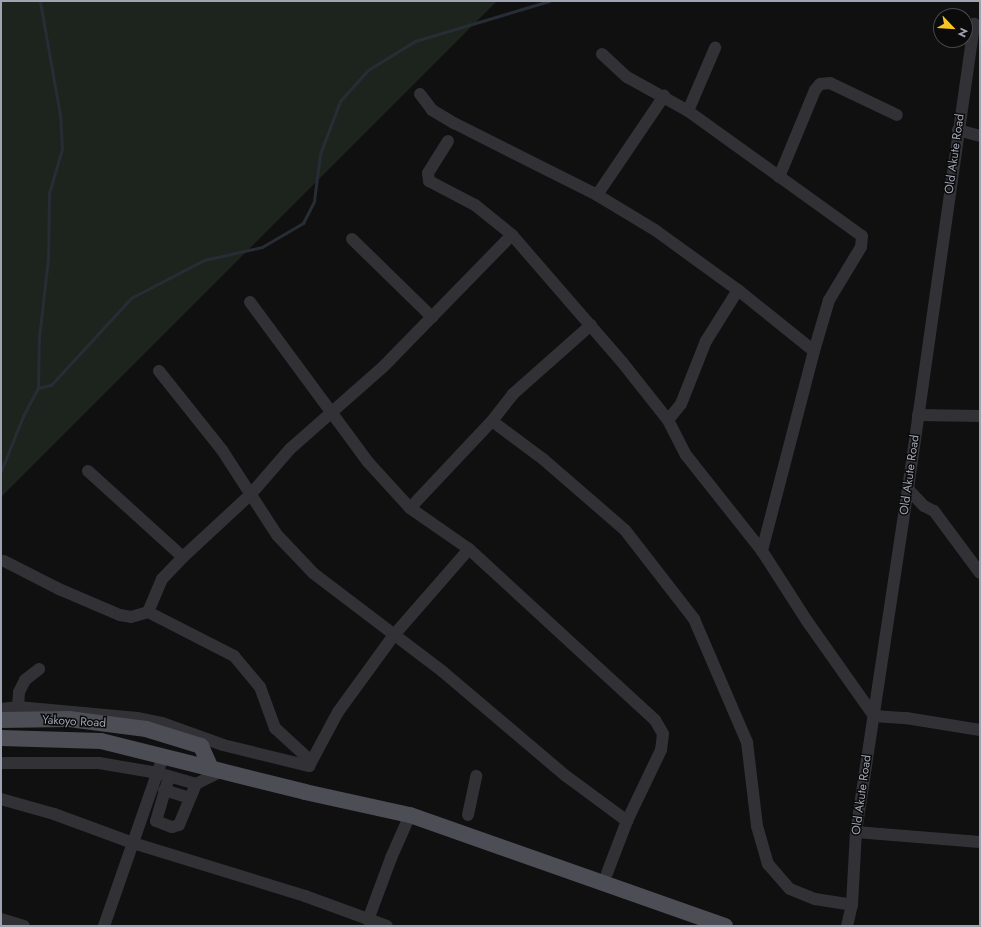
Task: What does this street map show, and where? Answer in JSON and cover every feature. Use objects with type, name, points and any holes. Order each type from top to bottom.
[{"type":"main road","name":"Yakoyo Road","points":[[1,720],[69,720],[146,729],[201,746],[216,769]]},
{"type":"main road","points":[[1,738],[101,741],[410,815],[725,926]]},
{"type":"street","name":"Old Akute Road","points":[[847,926],[852,905],[856,832],[908,489],[974,24]]},
{"type":"street","points":[[688,111],[715,48]]},
{"type":"street","points":[[602,54],[627,77],[664,96],[688,111],[862,236],[861,247],[829,300],[814,351],[762,551]]},
{"type":"street","points":[[779,177],[815,90],[820,84],[830,83],[897,115]]},
{"type":"street","points":[[420,94],[432,110],[454,123],[597,195],[655,230],[738,290],[814,351]]},
{"type":"street","points":[[597,195],[664,96]]},
{"type":"street","points":[[958,130],[980,136]]},
{"type":"street","points":[[448,141],[428,173],[429,181],[475,205],[512,235],[590,325],[668,420],[686,455],[762,551],[807,621],[874,716],[906,718],[980,730]]},
{"type":"street","points":[[148,612],[162,579],[183,557],[250,495],[290,449],[378,371],[512,235]]},
{"type":"street","points":[[352,239],[432,317]]},
{"type":"street","points":[[668,420],[681,404],[706,341],[738,290]]},
{"type":"street","points":[[250,302],[331,414],[368,462],[410,508],[469,549],[655,720],[663,734],[661,750],[627,821],[607,873]]},
{"type":"street","points":[[410,508],[492,422],[513,394],[590,325]]},
{"type":"street","points":[[158,371],[222,450],[277,535],[313,573],[442,671],[566,776],[627,821]]},
{"type":"street","points":[[918,415],[980,416]]},
{"type":"street","points":[[492,422],[543,459],[625,530],[694,619],[747,742],[756,826],[768,864],[790,889],[815,899],[852,905]]},
{"type":"street","points":[[88,471],[183,557]]},
{"type":"street","points":[[908,489],[924,506],[934,511],[980,573]]},
{"type":"street","points":[[1,709],[18,707],[137,718],[170,725],[223,745],[307,766],[338,712],[394,635],[469,549]]},
{"type":"street","points":[[4,561],[59,589],[120,615],[131,617],[148,612],[234,656],[260,687],[275,728],[311,761]]},
{"type":"street","points":[[18,707],[19,692],[25,680],[39,669]]},
{"type":"street","points":[[163,757],[164,790],[156,821],[172,827],[179,825],[196,784],[216,769]]},
{"type":"street","points":[[1,763],[99,763],[163,775],[196,784]]},
{"type":"street","points":[[104,926],[133,843],[163,775]]},
{"type":"street","points":[[468,815],[476,776]]},
{"type":"street","points":[[164,790],[190,798]]},
{"type":"street","points":[[1,799],[54,814],[133,843],[305,896],[387,926]]},
{"type":"street","points":[[368,920],[391,858],[410,815]]},
{"type":"street","points":[[856,832],[980,842]]},
{"type":"street","points":[[1,919],[24,926]]},
{"type":"shaded area","points":[[1,1],[497,1],[1,497]]},
{"type":"waterway","points":[[38,388],[39,337],[48,259],[49,193],[62,149],[60,115],[40,1]]},
{"type":"waterway","points":[[1,471],[23,416],[38,388],[51,385],[131,298],[204,260],[262,247],[303,223],[314,201],[320,154],[340,101],[368,70],[415,41],[549,1]]}]
